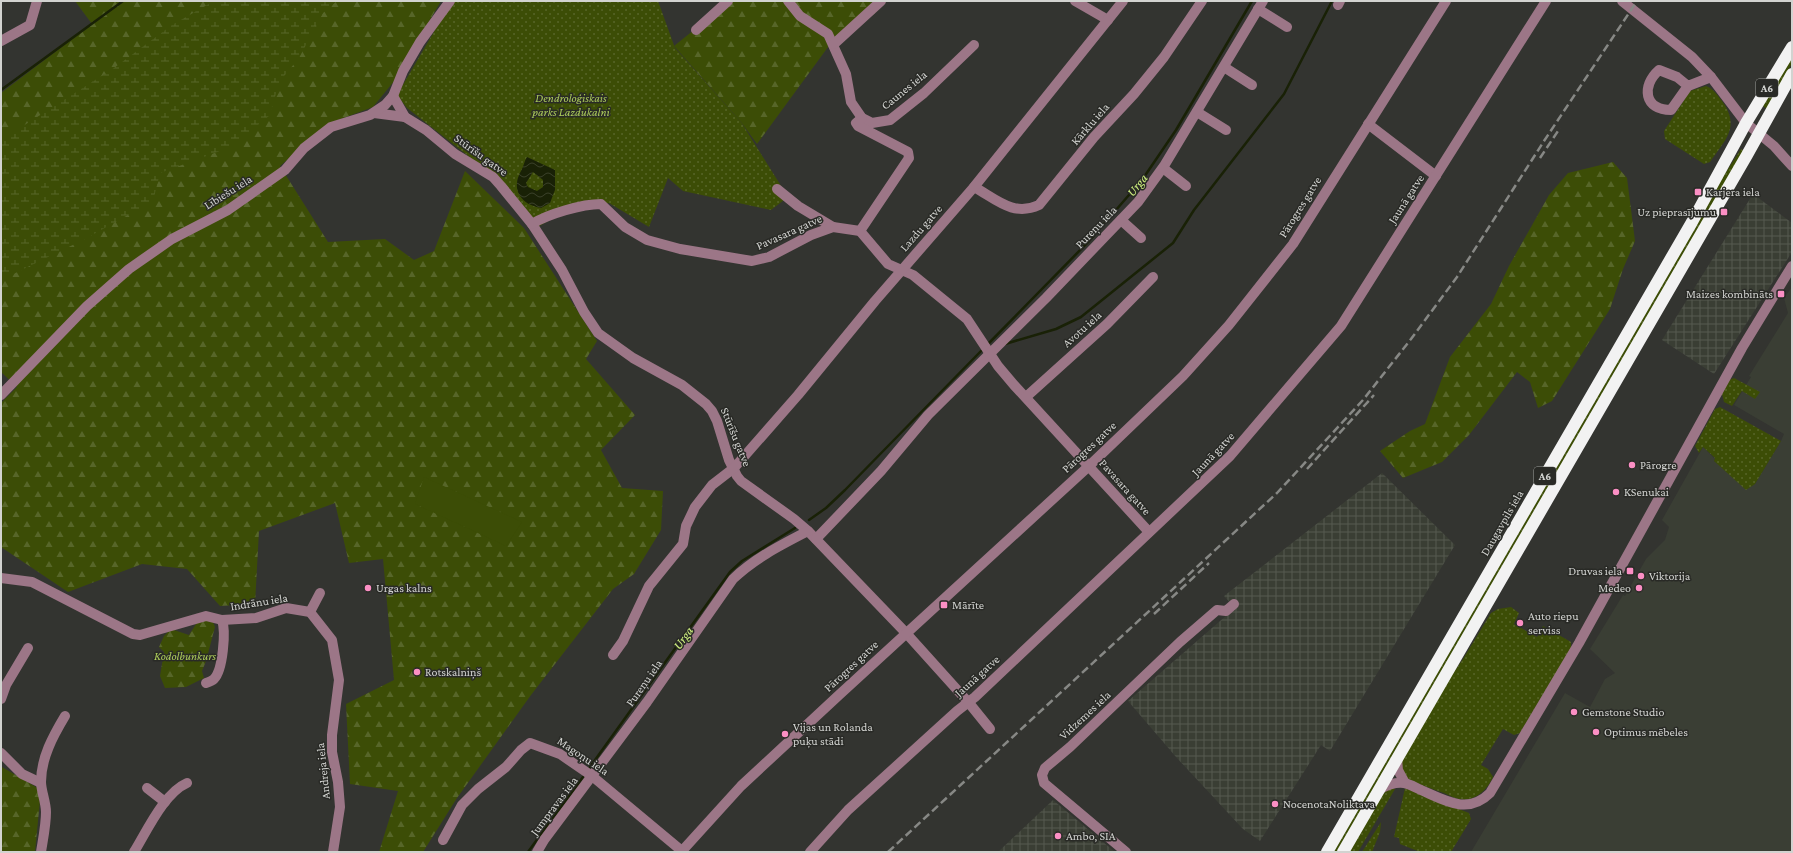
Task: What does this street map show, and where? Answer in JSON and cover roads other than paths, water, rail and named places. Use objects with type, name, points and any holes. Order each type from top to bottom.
[{"type":"highway","name":"A6","points":[[1746,123],[1792,47]]},
{"type":"highway","name":"A6","points":[[1343,852],[1759,134],[1792,74]]},
{"type":"highway","name":"Daugavpils iela","points":[[1327,852],[1692,222],[1746,123]]},
{"type":"street","points":[[1,41],[30,25],[37,1]]},
{"type":"street","name":"Lībiešu iela","points":[[1,395],[87,306],[129,269],[172,239],[228,210],[285,170],[304,148],[331,127],[374,113],[393,96],[399,79],[417,48],[450,1]]},
{"type":"street","points":[[696,30],[728,1]]},
{"type":"street","points":[[788,1],[800,16],[828,34],[834,44],[836,54],[849,84],[851,102],[862,118],[856,123],[858,126],[908,152],[909,158],[860,231],[888,264],[900,271]]},
{"type":"street","points":[[834,44],[881,1]]},
{"type":"street","points":[[1075,1],[1108,20]]},
{"type":"street","name":"Lazdu gatve","points":[[613,655],[623,641],[649,586],[683,544],[686,526],[695,507],[712,485],[734,468],[798,395],[900,271],[974,187],[1124,1]]},
{"type":"street","name":"Kārklu iela","points":[[974,187],[1018,210],[1030,209],[1039,205],[1094,137],[1134,94],[1164,57],[1202,1]]},
{"type":"street","name":"Pārogres gatve","points":[[682,851],[741,786],[1089,466],[1183,376],[1229,325],[1293,244],[1446,1]]},
{"type":"street","name":"Jaunā gatve","points":[[810,852],[848,810],[957,711],[969,703],[1230,456],[1341,326],[1546,1]]},
{"type":"street","points":[[1622,1],[1672,39],[1711,77],[1746,123],[1774,146],[1792,166]]},
{"type":"street","points":[[1260,5],[1287,27]]},
{"type":"street","name":"Pureņu iela","points":[[816,539],[881,471],[928,415],[988,351],[1046,298],[1147,192],[1197,112],[1260,5]]},
{"type":"street","name":"Caunes iela","points":[[862,118],[872,123],[890,120],[924,93],[974,44]]},
{"type":"street","points":[[1224,67],[1252,85]]},
{"type":"street","points":[[1688,86],[1711,77]]},
{"type":"street","name":"Stūrīšu gatve","points":[[393,96],[405,117],[426,130],[455,154],[493,177],[502,186],[532,224],[562,270],[584,312],[598,333],[633,358],[682,385],[712,411],[734,468],[741,481],[794,519],[808,531],[906,633],[969,703],[990,730]]},
{"type":"street","points":[[1197,112],[1226,130]]},
{"type":"street","points":[[374,113],[405,117]]},
{"type":"street","points":[[1368,124],[1436,176]]},
{"type":"street","points":[[1163,168],[1186,186]]},
{"type":"street","points":[[777,189],[798,206],[833,227]]},
{"type":"street","name":"Pavasara gatve","points":[[532,224],[542,218],[592,204],[601,204],[625,227],[647,240],[680,249],[752,261],[769,257],[812,235],[833,227],[860,231]]},
{"type":"street","points":[[1121,220],[1141,238]]},
{"type":"street","points":[[1380,789],[1393,784],[1405,783],[1464,805],[1474,805],[1490,793],[1579,643],[1742,348],[1792,266]]},
{"type":"street","name":"Pavasara gatve","points":[[900,271],[913,275],[967,319],[998,366],[1149,532]]},
{"type":"street","name":"Avotu iela","points":[[1026,397],[1107,324],[1153,277]]},
{"type":"street","name":"Pureņu iela","points":[[592,776],[733,579],[772,549],[808,531]]},
{"type":"street","name":"Indrānu iela","points":[[1,578],[32,582],[133,634],[140,635],[197,617],[213,617],[222,620],[256,618],[286,608],[310,612]]},
{"type":"street","points":[[310,612],[320,593]]},
{"type":"street","name":"Vidzemes iela","points":[[1126,852],[1044,783],[1042,775],[1046,768],[1190,634],[1218,610],[1226,611],[1234,604]]},
{"type":"street","name":"Andreja iela","points":[[310,612],[332,640],[339,680],[332,736],[332,752],[338,782],[340,807],[333,852]]},
{"type":"street","points":[[206,683],[215,678],[220,667],[224,631],[222,620]]},
{"type":"street","points":[[1,699],[6,685],[28,648]]},
{"type":"street","points":[[41,852],[46,813],[44,793],[41,783],[47,752],[65,716]]},
{"type":"street","name":"Magoņu iela","points":[[443,840],[462,804],[506,767],[520,750],[530,743],[560,754],[592,776],[682,851]]},
{"type":"street","points":[[1,753],[22,774],[41,783]]},
{"type":"street","points":[[1397,759],[1398,770],[1405,783]]},
{"type":"street","name":"Jumpravas iela","points":[[537,852],[546,837],[592,776]]},
{"type":"street","points":[[134,852],[163,805],[174,791],[186,783]]},
{"type":"street","points":[[147,788],[163,805]]},
{"type":"water","points":[[527,157],[555,170],[555,190],[550,203],[541,208],[528,204],[523,200],[517,190],[518,178]],"holes":[[[533,172],[543,180],[543,187],[537,191],[528,187],[526,183]]]},
{"type":"waterway","points":[[1,90],[123,1]]},
{"type":"waterway","name":"Urga","points":[[989,343],[1089,241],[1142,180],[1176,130],[1252,1]]},
{"type":"waterway","points":[[1005,344],[1056,329],[1081,317],[1173,243],[1194,210],[1284,94],[1332,1]]},
{"type":"waterway","name":"Urga","points":[[809,520],[826,508],[845,490],[981,351]]},
{"type":"waterway","name":"Urga","points":[[590,767],[730,572],[742,561],[795,528]]},
{"type":"waterway","name":"Urga","points":[[528,852],[583,777]]},
{"type":"railway","points":[[888,852],[1277,493],[1363,400],[1457,277],[1544,141],[1637,1]]},
{"type":"railway","points":[[1540,158],[1560,128]]},
{"type":"railway","points":[[1307,469],[1374,395]]},
{"type":"railway","points":[[1154,614],[1209,563]]},
{"type":"place","name":"Karjera iela","points":[[1698,192]]},
{"type":"place","name":"Uz pieprasījumu","points":[[1724,212]]},
{"type":"place","name":"Maizes kombināts","points":[[1781,294]]},
{"type":"place","name":"Pārogre","points":[[1632,465]]},
{"type":"place","name":"KSenukai","points":[[1616,492]]},
{"type":"place","name":"Druvas iela","points":[[1630,571]]},
{"type":"place","name":"Viktorija","points":[[1641,576]]},
{"type":"place","name":"Urgas kalns","points":[[368,588]]},
{"type":"place","name":"Medeo","points":[[1639,588]]},
{"type":"place","name":"Mārīte","points":[[944,605]]},
{"type":"place","name":"Auto riepu serviss","points":[[1520,623]]},
{"type":"place","name":"Rotskalniņš","points":[[417,672]]},
{"type":"place","name":"Gemstone Studio","points":[[1574,712]]},
{"type":"place","name":"Optimus mēbeles","points":[[1596,732]]},
{"type":"place","name":"Vijas un Rolanda puķu stādi","points":[[785,734]]},
{"type":"place","name":"NocenotaNoliktava","points":[[1275,804]]},
{"type":"place","name":"Ambo, SIA","points":[[1058,836]]},
{"type":"park label","name":"Dendroloģiskais parks Lazdukalni","points":[[571,105]]},
{"type":"park label","name":"Kodolbunkurs","points":[[185,656]]}]
